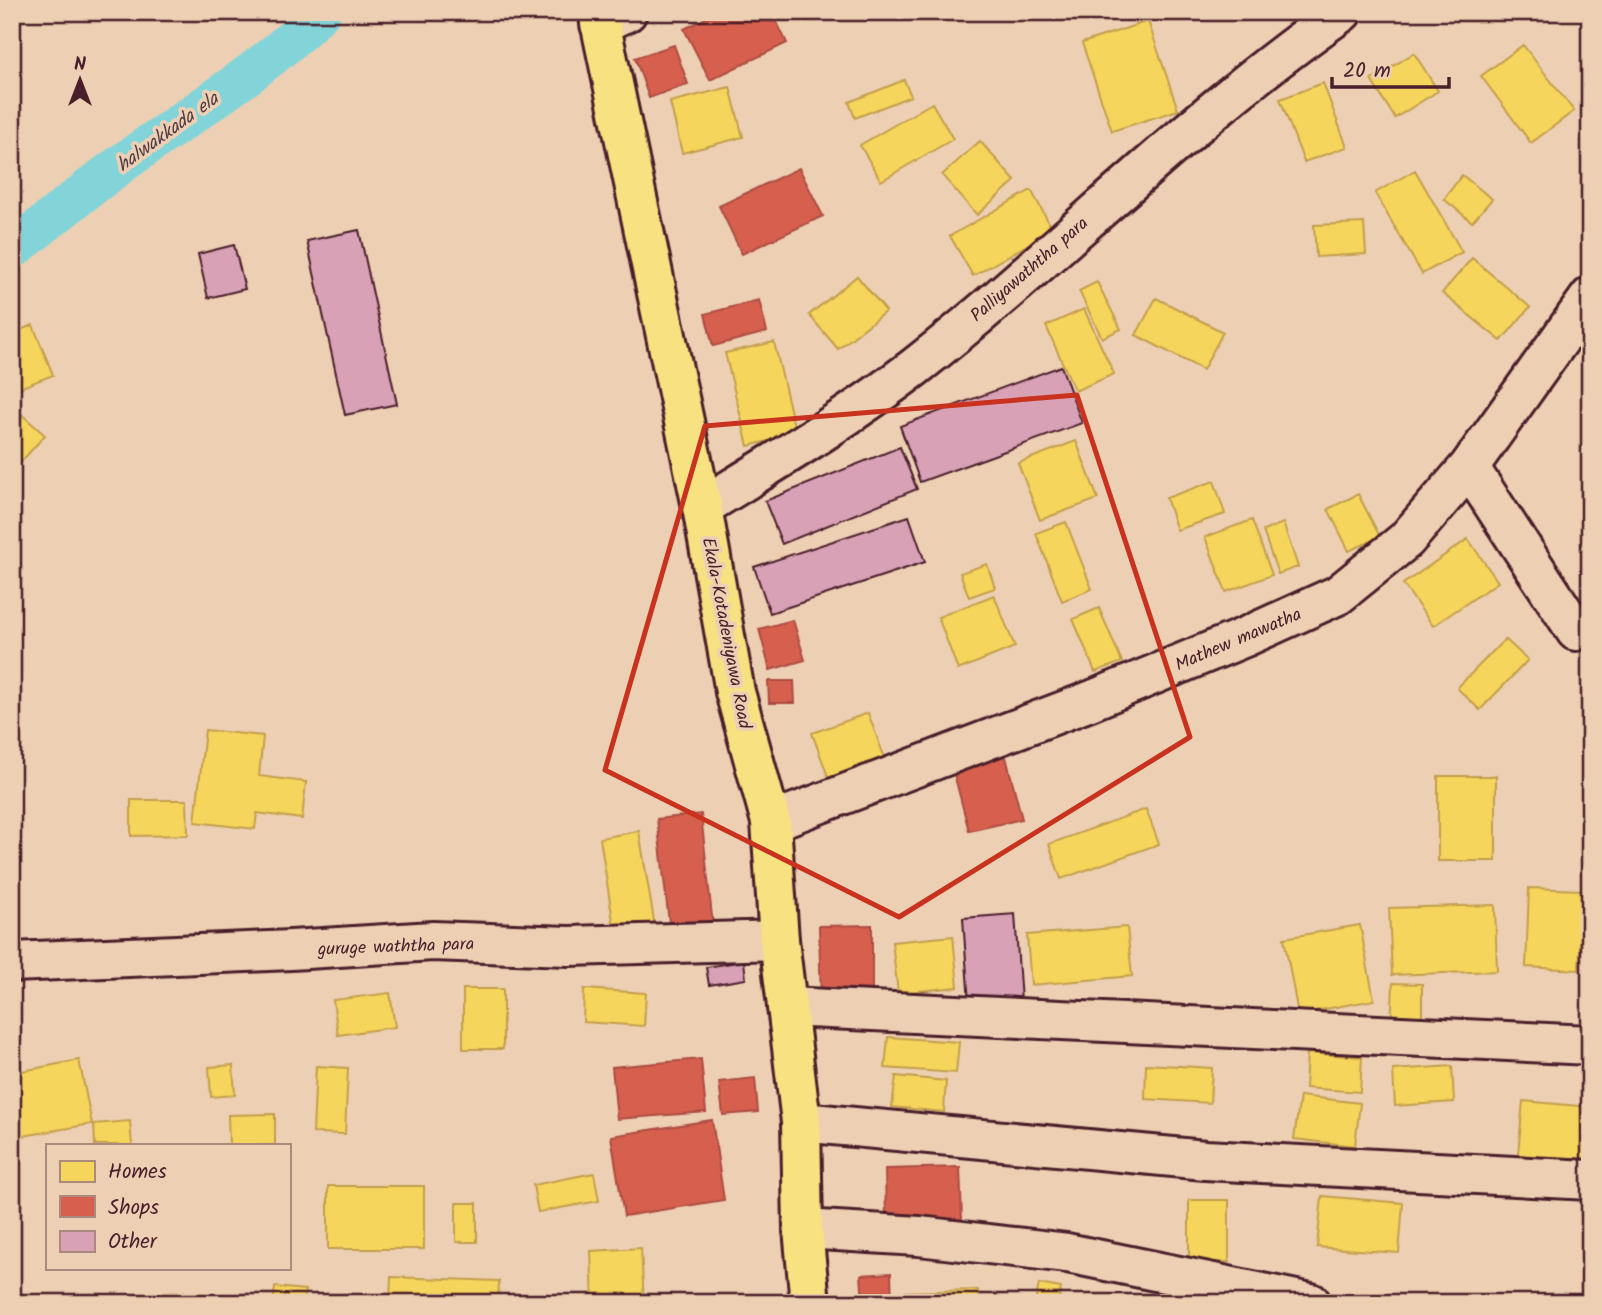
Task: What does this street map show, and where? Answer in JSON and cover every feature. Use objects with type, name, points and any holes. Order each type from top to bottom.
[{"type":"main road","name":"Ekala-Kotadeniyawa Road","points":[[608,16],[736,692],[771,822],[779,940],[801,1122],[803,1229],[810,1303]]},
{"type":"street","name":"Palliyawaththa para","points":[[702,507],[847,417],[916,366],[1180,138],[1284,52],[1342,12]]},
{"type":"street","name":"Mathew mawatha","points":[[771,822],[1090,701],[1338,595],[1406,540],[1469,467],[1590,297]]},
{"type":"street","points":[[1469,467],[1576,631]]},
{"type":"street","name":"guruge waththa para","points":[[12,962],[433,941],[569,946],[779,940]]},
{"type":"street","points":[[787,1007],[1590,1045]]},
{"type":"street","points":[[801,1122],[1205,1160],[1590,1180]]},
{"type":"street","points":[[803,1229],[919,1236],[1067,1253],[1311,1303]]},
{"type":"highlighted area","points":[[1077,395],[1190,737],[899,917],[605,770],[705,426]]},
{"type":"building: Homes","points":[[1148,21],[1178,110],[1112,131],[1082,43]]},
{"type":"building: Homes","points":[[1523,45],[1574,111],[1531,143],[1481,76]]},
{"type":"building: Homes","points":[[1414,53],[1438,91],[1395,118],[1371,80]]},
{"type":"building: Homes","points":[[904,80],[911,96],[855,118],[849,102]]},
{"type":"building: Homes","points":[[1323,83],[1347,147],[1304,162],[1280,99]]},
{"type":"building: Homes","points":[[730,87],[743,137],[682,153],[670,102]]},
{"type":"building: Homes","points":[[932,103],[953,139],[881,181],[860,145]]},
{"type":"building: Homes","points":[[980,141],[1015,181],[977,215],[942,175]]},
{"type":"building: Homes","points":[[1415,170],[1462,252],[1422,274],[1375,193]]},
{"type":"building: Homes","points":[[1462,175],[1492,199],[1472,222],[1444,199]]},
{"type":"building: Homes","points":[[1031,190],[1053,230],[973,276],[950,236]]},
{"type":"building: Homes","points":[[1364,223],[1366,254],[1316,257],[1314,225]]},
{"type":"building: Homes","points":[[1472,258],[1530,307],[1501,341],[1442,293]]},
{"type":"building: Homes","points":[[857,276],[886,311],[838,349],[809,315]]},
{"type":"building: Homes","points":[[1097,282],[1121,329],[1102,338],[1079,291]]},
{"type":"building: Homes","points":[[1156,298],[1223,332],[1203,370],[1136,335]]},
{"type":"building: Homes","points":[[1084,309],[1114,374],[1075,391],[1046,326]]},
{"type":"building: Homes","points":[[33,325],[53,375],[12,391],[12,333]]},
{"type":"building: Homes","points":[[774,342],[796,434],[748,446],[725,353]]},
{"type":"building: Homes","points":[[12,406],[45,435],[12,472]]},
{"type":"building: Homes","points":[[1076,441],[1098,499],[1040,520],[1018,463]]},
{"type":"building: Homes","points":[[1214,481],[1225,514],[1177,530],[1166,498]]},
{"type":"building: Homes","points":[[1358,494],[1380,537],[1349,551],[1328,509]]},
{"type":"building: Homes","points":[[1252,520],[1272,575],[1226,592],[1205,537]]},
{"type":"building: Homes","points":[[1066,522],[1092,589],[1062,601],[1036,533]]},
{"type":"building: Homes","points":[[1283,523],[1298,567],[1278,574],[1263,531]]},
{"type":"building: Homes","points":[[1468,539],[1498,582],[1433,626],[1403,584]]},
{"type":"building: Homes","points":[[987,564],[995,588],[969,597],[960,573]]},
{"type":"building: Homes","points":[[994,595],[1015,647],[958,670],[938,617]]},
{"type":"building: Homes","points":[[1099,608],[1122,662],[1095,672],[1073,619]]},
{"type":"building: Homes","points":[[1505,639],[1528,660],[1480,710],[1457,688]]},
{"type":"building: Homes","points":[[868,713],[885,759],[829,779],[812,733]]},
{"type":"building: Homes","points":[[205,730],[263,736],[259,776],[306,782],[302,819],[257,813],[255,829],[195,822]]},
{"type":"building: Homes","points":[[1438,776],[1496,776],[1496,861],[1438,861]]},
{"type":"building: Homes","points":[[131,800],[187,800],[188,835],[131,836]]},
{"type":"building: Homes","points":[[1146,809],[1159,844],[1061,879],[1049,844]]},
{"type":"building: Homes","points":[[639,831],[655,927],[615,934],[600,838]]},
{"type":"building: Homes","points":[[1529,888],[1583,890],[1579,970],[1526,967]]},
{"type":"building: Homes","points":[[1495,905],[1497,971],[1392,975],[1389,908]]},
{"type":"building: Homes","points":[[1360,925],[1374,1000],[1298,1014],[1284,938]]},
{"type":"building: Homes","points":[[1127,927],[1132,976],[1031,985],[1027,935]]},
{"type":"building: Homes","points":[[953,936],[958,987],[898,993],[892,942]]},
{"type":"building: Homes","points":[[1393,983],[1422,984],[1422,1030],[1391,1029]]},
{"type":"building: Homes","points":[[463,989],[503,989],[503,1049],[463,1049]]},
{"type":"building: Homes","points":[[584,989],[646,993],[644,1026],[583,1022]]},
{"type":"building: Homes","points":[[390,993],[395,1027],[338,1035],[333,1000]]},
{"type":"building: Homes","points":[[888,1037],[959,1042],[956,1073],[885,1068]]},
{"type":"building: Homes","points":[[1307,1053],[1362,1057],[1360,1092],[1305,1088]]},
{"type":"building: Homes","points":[[79,1060],[92,1124],[17,1137],[12,1114],[12,1073]]},
{"type":"building: Homes","points":[[1146,1064],[1212,1068],[1210,1103],[1145,1099]]},
{"type":"building: Homes","points":[[233,1065],[235,1095],[211,1097],[209,1067]]},
{"type":"building: Homes","points":[[316,1066],[348,1068],[345,1134],[313,1133]]},
{"type":"building: Homes","points":[[1452,1066],[1454,1102],[1395,1106],[1393,1070]]},
{"type":"building: Homes","points":[[896,1076],[946,1081],[944,1112],[892,1107]]},
{"type":"building: Homes","points":[[1300,1096],[1360,1103],[1355,1146],[1294,1139]]},
{"type":"building: Homes","points":[[1523,1101],[1590,1107],[1590,1171],[1517,1165]]},
{"type":"building: Homes","points":[[275,1114],[275,1144],[229,1144],[228,1115]]},
{"type":"building: Homes","points":[[130,1121],[132,1144],[95,1144],[94,1124]]},
{"type":"building: Homes","points":[[594,1173],[599,1201],[538,1212],[533,1185]]},
{"type":"building: Homes","points":[[328,1186],[424,1186],[424,1249],[328,1249]]},
{"type":"building: Homes","points":[[1322,1196],[1403,1203],[1399,1253],[1317,1247]]},
{"type":"building: Homes","points":[[1189,1200],[1229,1200],[1229,1262],[1189,1262]]},
{"type":"building: Homes","points":[[456,1203],[477,1203],[477,1242],[456,1242]]},
{"type":"building: Homes","points":[[641,1248],[644,1303],[593,1303],[591,1251]]},
{"type":"building: Homes","points":[[391,1277],[499,1281],[498,1303],[390,1303]]},
{"type":"building: Homes","points":[[1039,1284],[1061,1288],[1058,1303],[1035,1303]]},
{"type":"building: Homes","points":[[275,1287],[305,1290],[304,1303],[273,1303]]},
{"type":"building: Homes","points":[[978,1290],[979,1303],[900,1303],[900,1292]]},
{"type":"building: Homes","points":[[185,1292],[186,1303],[132,1303],[132,1295]]},
{"type":"building: Shops","points":[[718,12],[772,12],[787,43],[710,80],[684,29]]},
{"type":"building: Shops","points":[[674,45],[688,84],[649,98],[635,58]]},
{"type":"building: Shops","points":[[799,168],[823,216],[742,254],[719,206]]},
{"type":"building: Shops","points":[[759,300],[767,332],[713,346],[705,314]]},
{"type":"building: Shops","points":[[793,620],[805,660],[770,670],[759,629]]},
{"type":"building: Shops","points":[[768,681],[794,681],[795,703],[769,703]]},
{"type":"building: Shops","points":[[1005,753],[1022,819],[969,831],[952,766]]},
{"type":"building: Shops","points":[[701,814],[713,926],[670,931],[657,819]]},
{"type":"building: Shops","points":[[872,925],[872,1004],[821,1004],[819,926]]},
{"type":"building: Shops","points":[[701,1059],[706,1112],[617,1119],[612,1067]]},
{"type":"building: Shops","points":[[755,1078],[758,1112],[723,1115],[719,1082]]},
{"type":"building: Shops","points":[[712,1120],[724,1200],[624,1216],[611,1136]]},
{"type":"building: Shops","points":[[960,1167],[962,1219],[886,1221],[885,1169]]},
{"type":"building: Shops","points":[[891,1273],[892,1303],[863,1303],[861,1275]]},
{"type":"building: Other","points":[[359,230],[397,404],[345,415],[307,241]]},
{"type":"building: Other","points":[[234,245],[245,289],[208,298],[198,254]]},
{"type":"building: Other","points":[[1061,366],[1082,423],[920,482],[900,426]]},
{"type":"building: Other","points":[[900,447],[917,489],[782,544],[765,501]]},
{"type":"building: Other","points":[[909,516],[925,562],[770,613],[754,567]]},
{"type":"building: Other","points":[[1015,914],[1021,1001],[969,1004],[963,918]]},
{"type":"building: Other","points":[[744,961],[746,979],[709,985],[706,967]]},
{"type":"waterway","name":"halwakkada ela","points":[[12,250],[109,173],[271,57],[321,12]]}]
